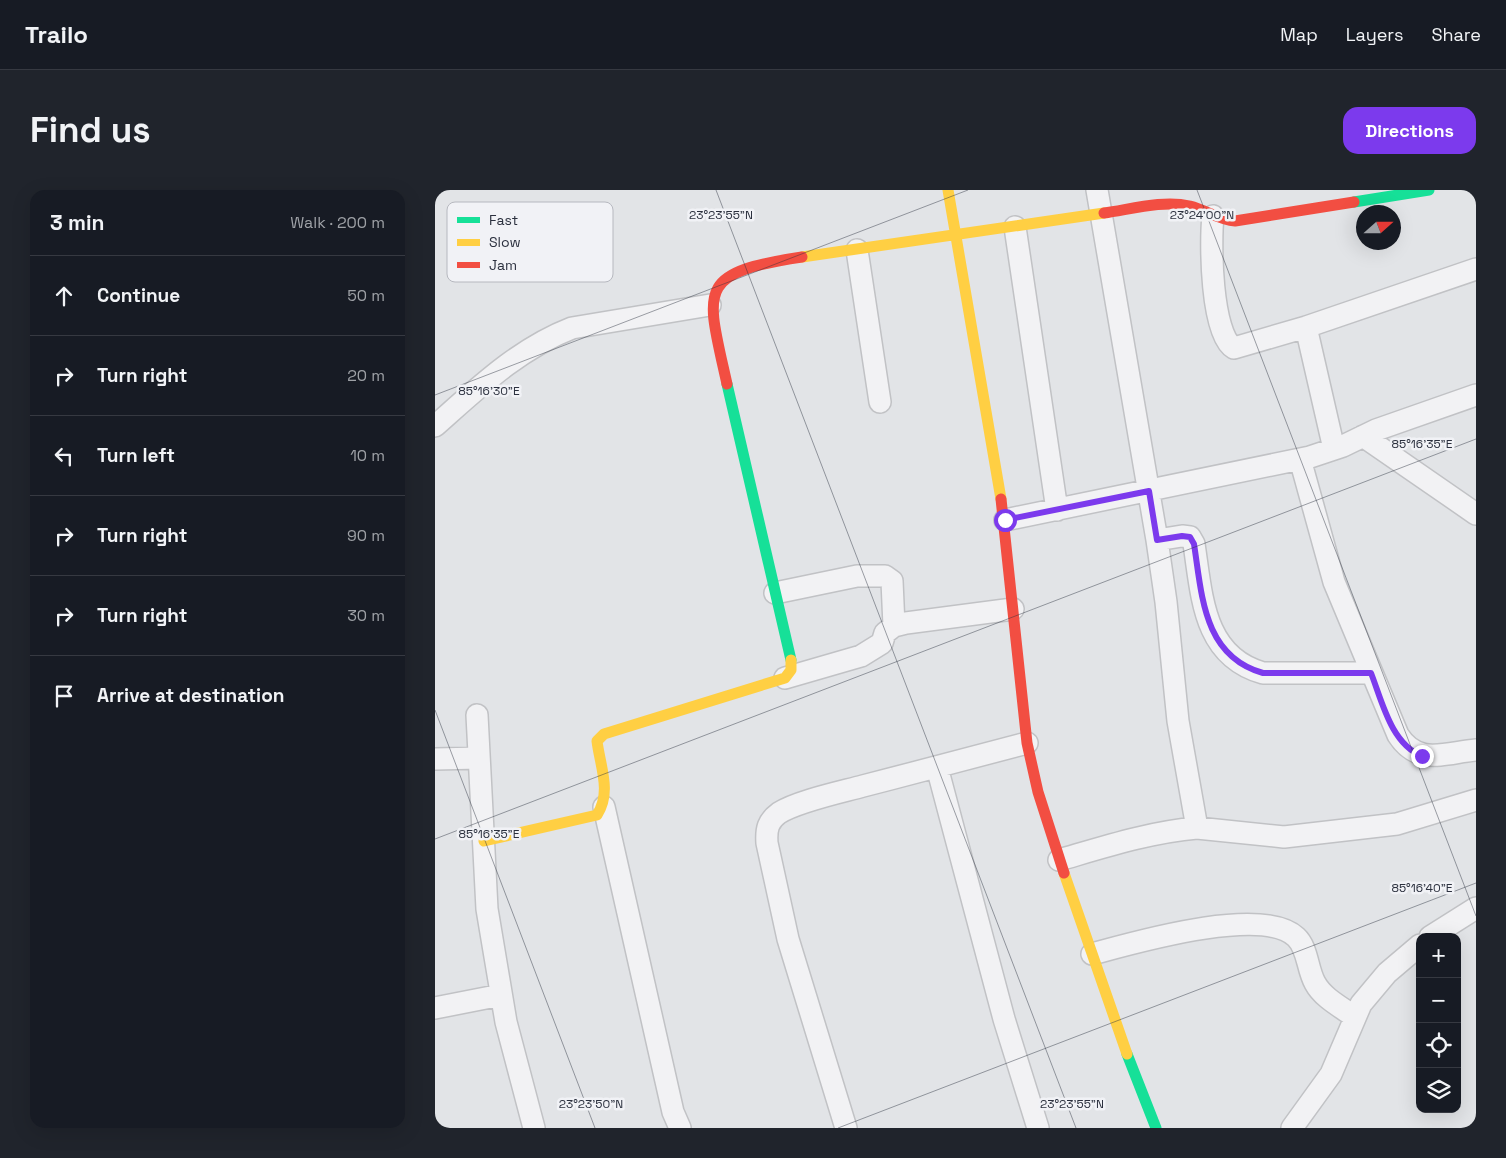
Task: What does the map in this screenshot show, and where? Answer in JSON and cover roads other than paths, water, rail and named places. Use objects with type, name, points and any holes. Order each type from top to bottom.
[{"type":"street","points":[[948,190],[1005,520],[1027,743],[1038,792],[1059,860],[1132,1069],[1156,1128]]},
{"type":"street","points":[[1097,190],[1103,215],[1157,540],[1166,602],[1178,721],[1197,828]]},
{"type":"street","points":[[785,678],[791,670],[791,660],[710,305],[713,293],[722,282],[738,272],[763,263],[1103,215],[1158,205],[1183,204],[1222,221],[1235,221],[1429,190]]},
{"type":"street","points":[[1213,216],[1211,261],[1223,337],[1227,345],[1234,348],[1306,327],[1476,269]]},
{"type":"street","points":[[1015,227],[1057,510]]},
{"type":"street","points":[[857,250],[880,402]]},
{"type":"street","points":[[435,426],[506,364],[551,336],[572,328],[710,305]]},
{"type":"street","points":[[1306,327],[1335,449]]},
{"type":"street","points":[[1005,520],[1300,459],[1335,449],[1363,436],[1476,395]]},
{"type":"street","points":[[1363,436],[1476,514]]},
{"type":"street","points":[[1300,459],[1334,582],[1398,735],[1406,747],[1422,756],[1476,750]]},
{"type":"street","points":[[1157,540],[1182,536],[1190,537],[1194,544],[1205,615],[1211,630],[1235,658],[1248,669],[1263,673],[1371,673]]},
{"type":"street","points":[[775,593],[857,576],[885,576],[892,581],[894,626]]},
{"type":"street","points":[[679,1128],[673,1112],[641,977],[604,807],[606,796],[597,741],[604,734],[861,656],[873,651],[882,643],[885,633],[894,626],[1013,609]]},
{"type":"street","points":[[477,715],[487,908],[506,1022],[533,1128]]},
{"type":"street","points":[[846,1128],[788,939],[767,843],[766,830],[775,818],[791,808],[837,793],[1027,743]]},
{"type":"street","points":[[435,759],[479,758]]},
{"type":"street","points":[[937,767],[1004,1018],[1038,1128]]},
{"type":"street","points":[[1059,860],[1153,834],[1197,828],[1284,837],[1397,824],[1476,800]]},
{"type":"street","points":[[484,841],[587,819],[597,815],[604,807]]},
{"type":"street","points":[[1436,933],[1476,908]]},
{"type":"street","points":[[1092,954],[1161,935],[1215,926],[1264,926],[1296,937],[1303,949],[1314,982],[1323,994],[1355,1017]]},
{"type":"street","points":[[1292,1128],[1331,1074],[1344,1048],[1361,1004],[1387,973],[1416,948]]},
{"type":"street","points":[[435,1008],[501,995]]}]
